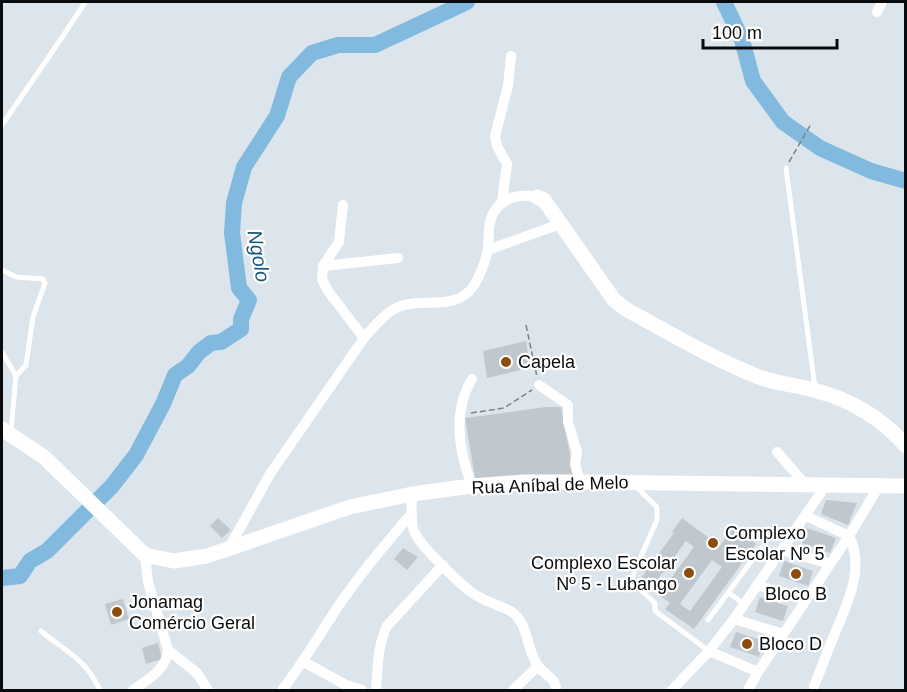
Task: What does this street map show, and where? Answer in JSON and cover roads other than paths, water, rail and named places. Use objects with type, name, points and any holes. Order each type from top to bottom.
[{"type":"street","points":[[877,12],[882,2]]},
{"type":"street","points":[[502,202],[507,164],[497,146],[495,136],[508,86],[511,56]]},
{"type":"street","points":[[229,548],[270,474],[364,338],[382,318],[395,309],[408,304],[432,304],[461,297],[472,288],[488,250],[490,221],[494,211],[502,202],[513,196],[537,196],[544,200],[614,300],[627,310],[719,359],[759,377],[786,386],[815,390],[845,400],[885,425],[906,446]]},
{"type":"street","points":[[343,205],[339,242],[324,266],[322,279],[328,291],[364,338]]},
{"type":"street","points":[[488,250],[560,224]]},
{"type":"street","points":[[324,266],[398,258]]},
{"type":"street","points":[[472,379],[465,392],[460,422],[463,454],[472,486]]},
{"type":"street","points":[[538,385],[568,405],[568,422],[577,452],[575,464],[580,482]]},
{"type":"street","points":[[6,432],[44,457],[145,555],[148,582],[168,650],[168,658],[162,667],[133,690]]},
{"type":"street","points":[[777,452],[806,485]]},
{"type":"street","name":"Rua Aníbal de Melo","points":[[145,555],[174,561],[207,556],[350,507],[412,494],[472,486],[524,482],[906,486]]},
{"type":"street","points":[[672,690],[709,651],[734,619],[826,485]]},
{"type":"street","points":[[748,690],[879,486]]},
{"type":"street","points":[[412,494],[414,531],[424,549],[474,594],[512,612],[521,622],[530,652],[538,666],[559,689]]},
{"type":"street","points":[[282,690],[304,662],[340,604],[381,548],[412,513]]},
{"type":"street","points":[[806,516],[849,536],[855,548],[854,579],[850,600],[814,686]]},
{"type":"street","points":[[782,550],[830,564]]},
{"type":"street","points":[[376,690],[382,636],[387,626],[443,565]]},
{"type":"street","points":[[757,585],[806,600]]},
{"type":"street","points":[[734,619],[783,634]]},
{"type":"street","points":[[168,650],[197,672],[208,690]]},
{"type":"street","points":[[709,651],[758,672]]},
{"type":"street","points":[[304,662],[346,685],[362,690]]},
{"type":"street","points":[[513,690],[538,666]]},
{"type":"lane","points":[[2,125],[84,4]]},
{"type":"lane","points":[[786,168],[815,390]]},
{"type":"lane","points":[[2,270],[16,277],[43,279],[45,283],[33,317],[26,365],[16,376],[6,432]]},
{"type":"lane","points":[[2,352],[16,376]]},
{"type":"lane","points":[[631,482],[657,507],[657,520],[634,572],[633,583],[655,603],[655,611],[709,651]]},
{"type":"lane","points":[[708,620],[761,548]]},
{"type":"lane","points":[[729,593],[744,604]]},
{"type":"lane","points":[[42,631],[79,661],[90,673],[100,690]]},
{"type":"waterway","name":"Ngolo","points":[[2,578],[20,576],[30,561],[47,551],[112,486],[136,455],[163,404],[175,375],[188,366],[199,352],[211,343],[221,342],[241,329],[241,319],[249,300],[239,288],[232,233],[234,203],[244,167],[277,116],[289,77],[312,53],[338,45],[375,45],[467,2]]},
{"type":"waterway","points":[[724,2],[742,40],[753,81],[783,122],[820,148],[871,171],[906,181]]},
{"type":"place","name":"Capela","points":[[506,362]]},
{"type":"place","name":"Complexo Escolar Nº 5","points":[[713,543]]},
{"type":"place","name":"Complexo Escolar Nº 5 - Lubango","points":[[689,573]]},
{"type":"place","name":"Bloco B","points":[[796,574]]},
{"type":"place","name":"Jonamag Comércio Geral","points":[[117,612]]},
{"type":"place","name":"Bloco D","points":[[747,644]]}]
